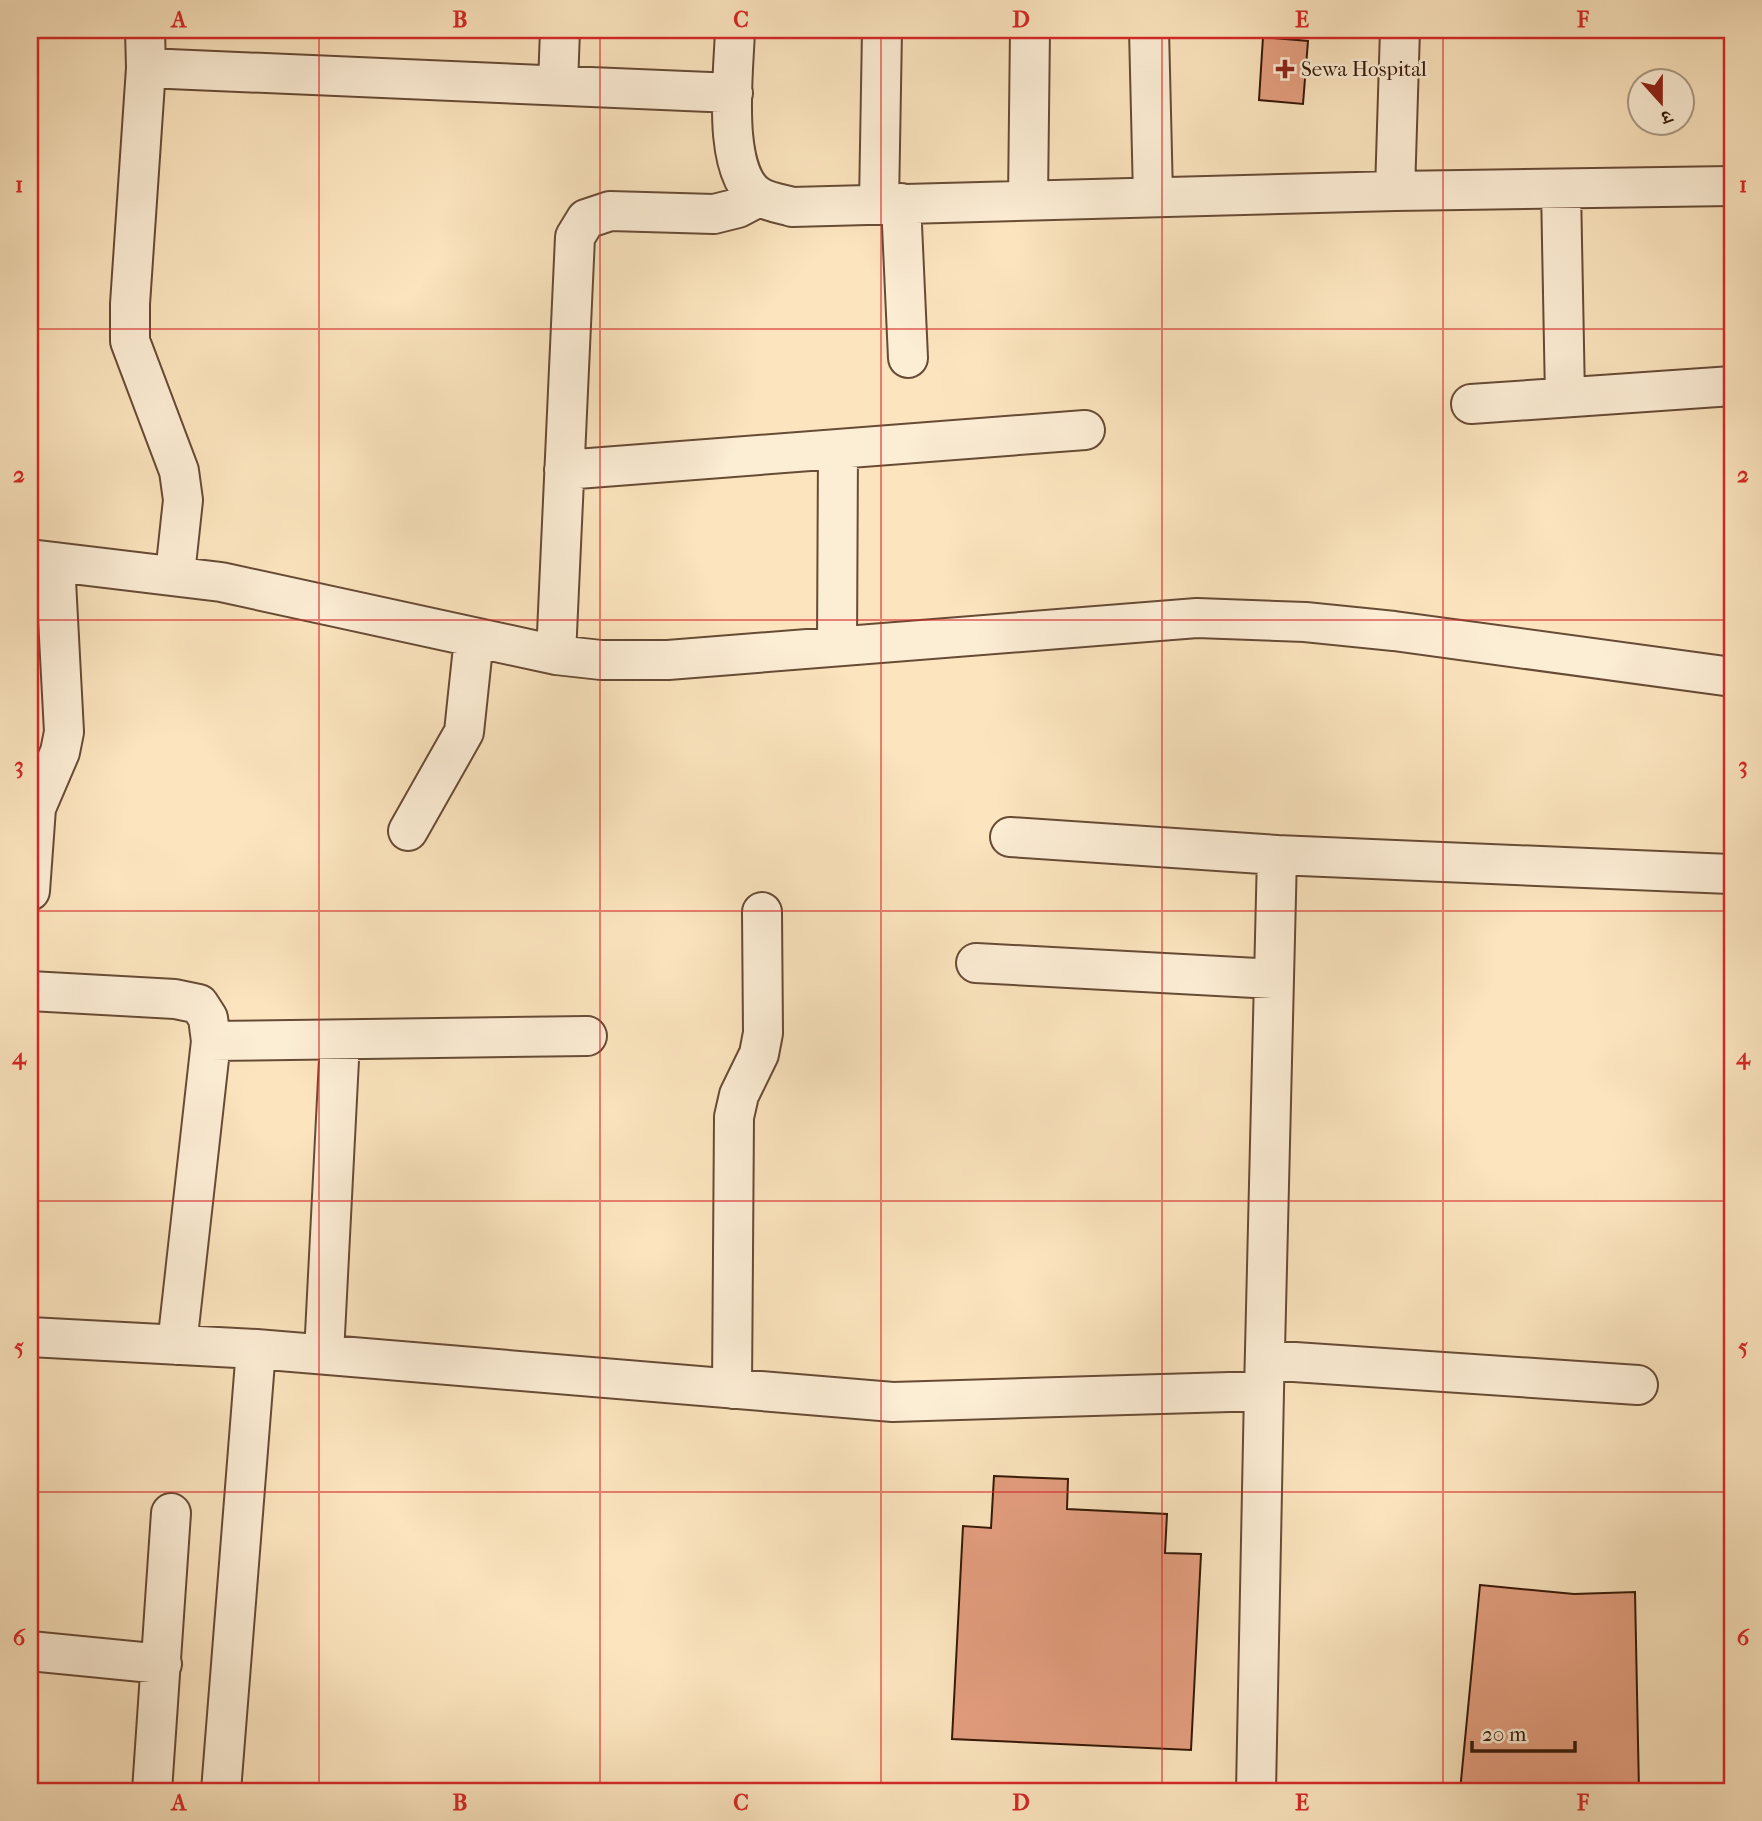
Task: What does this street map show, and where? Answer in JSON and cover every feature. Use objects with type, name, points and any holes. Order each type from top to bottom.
[{"type":"street","points":[[145,30],[146,68],[130,304],[130,341],[178,471],[184,500],[175,574]]},
{"type":"street","points":[[558,85],[560,30]]},
{"type":"street","points":[[735,30],[732,137],[741,174],[759,197],[792,206],[1153,196],[1732,186]]},
{"type":"street","points":[[881,30],[890,203],[908,358]]},
{"type":"street","points":[[1028,199],[1030,30]]},
{"type":"street","points":[[1149,30],[1153,196]]},
{"type":"street","points":[[1395,191],[1400,30]]},
{"type":"street","points":[[146,68],[733,93]]},
{"type":"street","points":[[1561,189],[1565,397]]},
{"type":"street","points":[[556,656],[575,237],[586,219],[610,211],[714,214],[738,208],[759,197]]},
{"type":"street","points":[[1471,404],[1732,386]]},
{"type":"street","points":[[564,470],[1086,430]]},
{"type":"street","points":[[837,646],[838,449]]},
{"type":"street","points":[[30,891],[36,808],[60,752],[64,732],[43,560],[175,574],[556,656],[601,660],[668,660],[1198,618],[1305,622],[1394,631],[1732,677]]},
{"type":"street","points":[[408,831],[464,732],[474,638]]},
{"type":"street","points":[[1010,837],[1277,855],[1730,874]]},
{"type":"street","points":[[1256,1791],[1277,855]]},
{"type":"street","points":[[733,1388],[734,1117],[739,1095],[760,1054],[763,1033],[762,912]]},
{"type":"street","points":[[976,963],[1274,979]]},
{"type":"street","points":[[30,991],[175,999],[199,1004],[208,1018],[211,1041],[177,1345]]},
{"type":"street","points":[[211,1041],[587,1036]]},
{"type":"street","points":[[324,1354],[340,1040]]},
{"type":"street","points":[[30,1337],[324,1354],[893,1402],[1264,1376],[1638,1385]]},
{"type":"street","points":[[221,1791],[256,1349]]},
{"type":"street","points":[[152,1791],[171,1513]]},
{"type":"street","points":[[30,1651],[162,1664]]},
{"type":"building","points":[[1263,37],[1308,41],[1303,104],[1259,100]]},
{"type":"building","points":[[994,1476],[1068,1479],[1067,1509],[1167,1514],[1165,1553],[1201,1554],[1191,1750],[952,1739],[963,1526],[991,1528]]},
{"type":"building","points":[[1480,1585],[1574,1594],[1635,1592],[1639,1791],[1460,1791]]},
{"type":"place","name":"Sewa Hospital","points":[[1285,69]]}]
